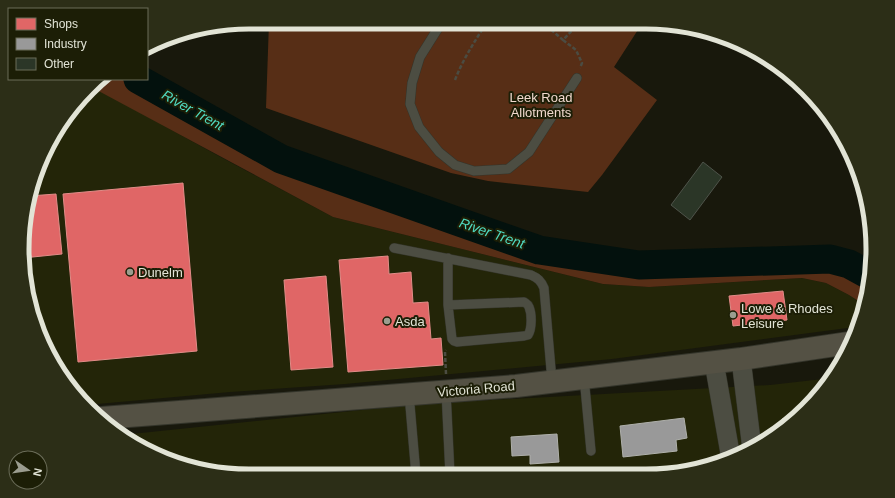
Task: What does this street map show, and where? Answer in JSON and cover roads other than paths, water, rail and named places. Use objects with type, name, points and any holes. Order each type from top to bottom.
[{"type":"main road","name":"Victoria Road","points":[[108,418],[516,386],[741,359],[844,344]]},
{"type":"street","points":[[741,359],[751,442]]},
{"type":"street","points":[[714,362],[730,452]]},
{"type":"lane","points":[[438,29],[420,57],[412,83],[410,104],[419,127],[439,152],[455,165],[474,171],[508,169],[528,152],[577,78]]},
{"type":"lane","points":[[394,248],[532,275],[538,278],[542,282],[544,288],[552,381]]},
{"type":"lane","points":[[448,258],[448,305],[452,339],[454,341],[457,342],[528,335],[531,330],[530,310],[529,306],[524,302],[448,305]]},
{"type":"lane","points":[[584,377],[591,451]]},
{"type":"lane","points":[[440,392],[449,469]]},
{"type":"lane","points":[[409,394],[415,469]]},
{"type":"waterway","name":"River Trent","points":[[140,80],[281,159],[539,250],[639,265],[830,259],[849,264],[865,273]]},
{"type":"place","name":"Dunelm","points":[[130,272]]},
{"type":"place","name":"Lowe & Rhodes Leisure","points":[[733,315]]},
{"type":"place","name":"Asda","points":[[387,321]]},
{"type":"park label","name":"Leek Road Allotments","points":[[541,104]]}]
